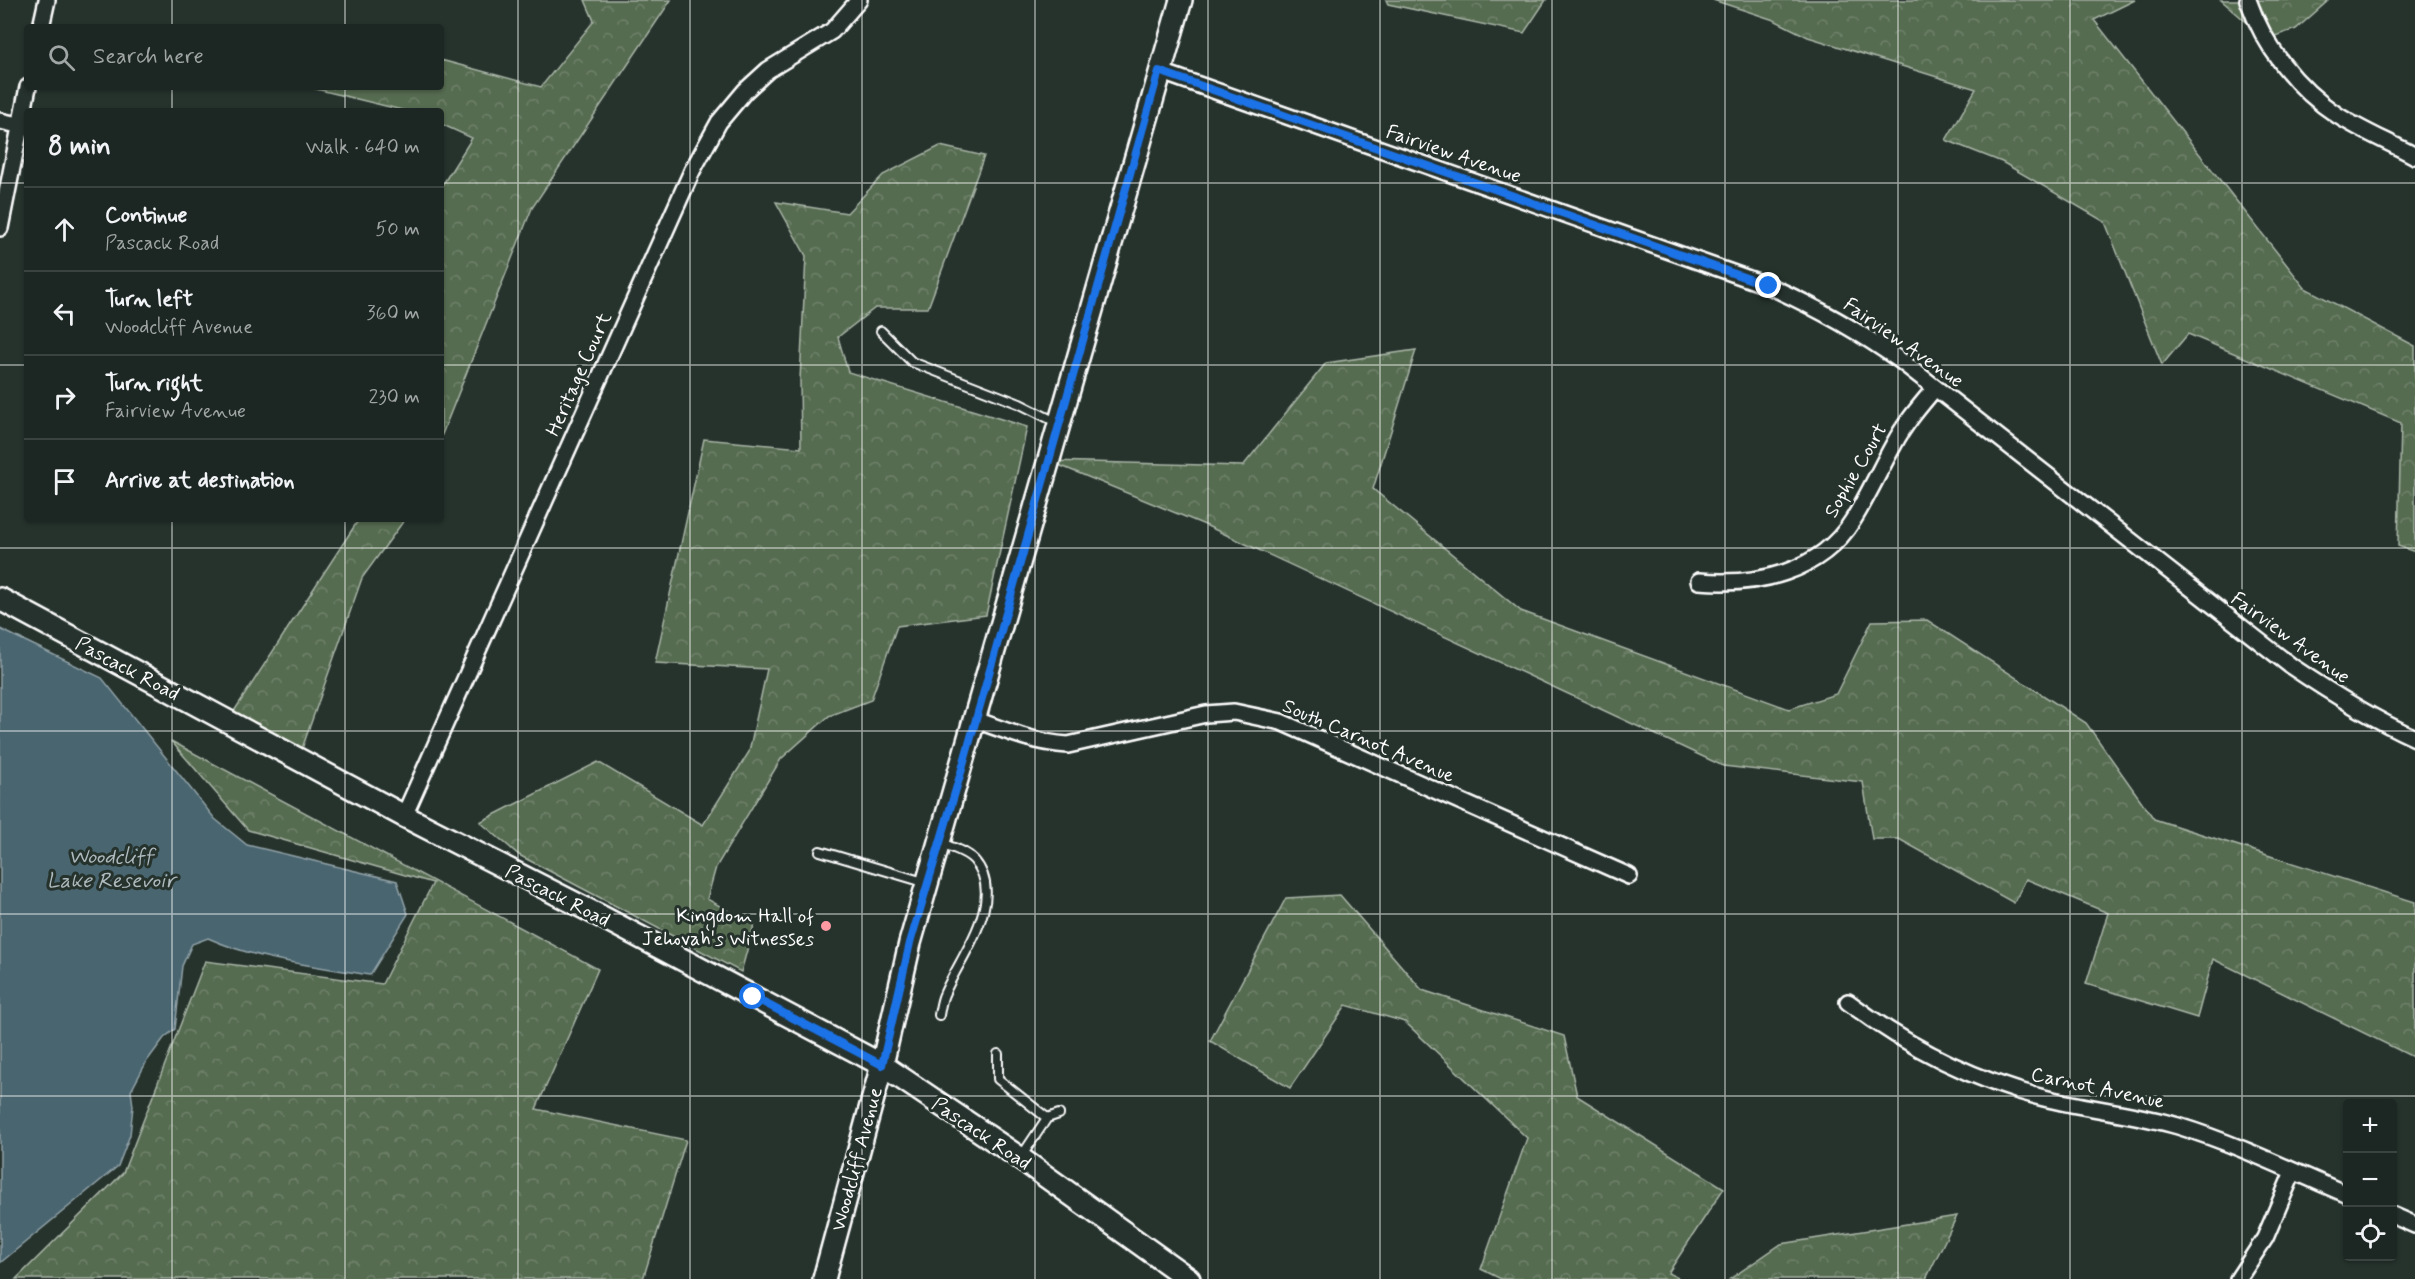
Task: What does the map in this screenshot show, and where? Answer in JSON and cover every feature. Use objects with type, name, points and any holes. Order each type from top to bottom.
[{"type":"street","points":[[42,24],[47,0]]},
{"type":"street","name":"Heritage Court","points":[[404,816],[692,171],[719,122],[745,91],[768,70],[832,31],[859,0]]},
{"type":"street","name":"Woodcliff Avenue","points":[[824,1279],[882,1065],[910,943],[976,720],[1181,0]]},
{"type":"street","points":[[2248,0],[2266,39],[2284,66],[2307,91],[2352,124],[2415,156]]},
{"type":"street","name":"Fairview Avenue","points":[[1159,71],[1769,286],[1818,308],[1865,335],[2291,666],[2342,700],[2384,724],[2415,738]]},
{"type":"street","points":[[25,108],[28,90]]},
{"type":"street","points":[[0,121],[23,127],[0,228]]},
{"type":"street","name":"Sophie Court","points":[[1699,581],[1719,583],[1769,578],[1794,571],[1816,558],[1836,542],[1852,522],[1904,428],[1935,388]]},
{"type":"street","name":"Pascack Road","points":[[0,599],[404,816],[612,922],[882,1065],[1020,1158],[1189,1279]]},
{"type":"street","name":"South Carnot Avenue","points":[[976,720],[1028,739],[1048,744],[1068,745],[1206,714],[1234,712],[1281,722],[1629,876]]},
{"type":"street","name":"Carnot Avenue","points":[[1848,1002],[1911,1045],[1948,1065],[1996,1084],[2045,1098],[2123,1112],[2178,1126],[2231,1144],[2343,1194]]},
{"type":"street","points":[[2238,1279],[2265,1238],[2293,1172]]},
{"type":"street","points":[[2397,1217],[2415,1225]]},
{"type":"lane","points":[[880,331],[912,362],[1020,404],[1060,423]]},
{"type":"lane","points":[[939,1015],[943,995],[979,928],[986,894],[982,874],[974,860],[940,843]]},
{"type":"lane","points":[[820,852],[928,883]]},
{"type":"lane","points":[[998,1054],[998,1079],[1047,1118]]},
{"type":"lane","points":[[1020,1158],[1047,1118],[1059,1114]]},
{"type":"green space","points":[[585,0],[671,0],[532,208],[444,429],[444,182],[472,138],[444,125],[444,108],[394,108],[320,90],[444,90],[444,61],[541,87],[594,21]]},
{"type":"green space","points":[[1386,0],[1546,0],[1524,33],[1388,4]]},
{"type":"green space","points":[[1713,0],[2135,0],[2094,20],[2305,288],[2415,346],[2415,552],[2398,546],[2401,423],[2188,334],[2162,365],[2105,222],[2002,162],[1946,140],[1976,89],[1808,37],[1774,20]]},
{"type":"green space","points":[[2221,0],[2329,0],[2296,29],[2266,39]]},
{"type":"green space","points":[[940,146],[984,156],[928,308],[875,308],[838,337],[848,372],[1027,427],[986,615],[897,626],[871,700],[829,716],[781,759],[716,867],[707,899],[754,925],[741,972],[519,855],[480,822],[598,762],[703,825],[749,752],[767,669],[655,663],[704,439],[801,448],[800,380],[806,256],[776,202],[847,213],[883,175]]},
{"type":"green space","points":[[1416,350],[1373,489],[1521,611],[1789,709],[1836,694],[1872,621],[1927,620],[2086,723],[2154,819],[2415,902],[2415,1058],[2213,959],[2197,1018],[2086,984],[2108,913],[2026,879],[2014,903],[1899,839],[1872,839],[1863,782],[1723,766],[1205,525],[1049,461],[1243,466],[1326,363]]},
{"type":"green space","points":[[357,522],[403,522],[362,578],[298,760],[227,722]]},
{"type":"green space","points":[[171,741],[598,969],[536,1109],[686,1140],[643,1279],[16,1279],[123,1173],[205,961],[382,984],[433,883],[248,830]]},
{"type":"green space","points":[[1340,895],[1422,990],[1564,1036],[1577,1096],[1724,1188],[1668,1273],[1680,1279],[1501,1279],[1481,1269],[1527,1138],[1405,1022],[1346,1005],[1290,1088],[1210,1041],[1286,898]]},
{"type":"green space","points":[[1957,1216],[1926,1279],[1730,1279],[1781,1244]]},
{"type":"water","name":"Woodcliff Lake Resevoir","points":[[0,629],[102,678],[215,819],[247,845],[397,881],[408,914],[370,975],[267,957],[208,938],[192,944],[182,966],[175,1029],[164,1038],[147,1061],[131,1091],[133,1106],[130,1135],[118,1166],[0,1263]]},
{"type":"place","name":"Kingdom Hall of Jehovah's Witnesses","points":[[826,926]]},
{"type":"route","points":[[753,997],[882,1065],[910,943],[962,769],[1159,71],[1769,286]]}]
